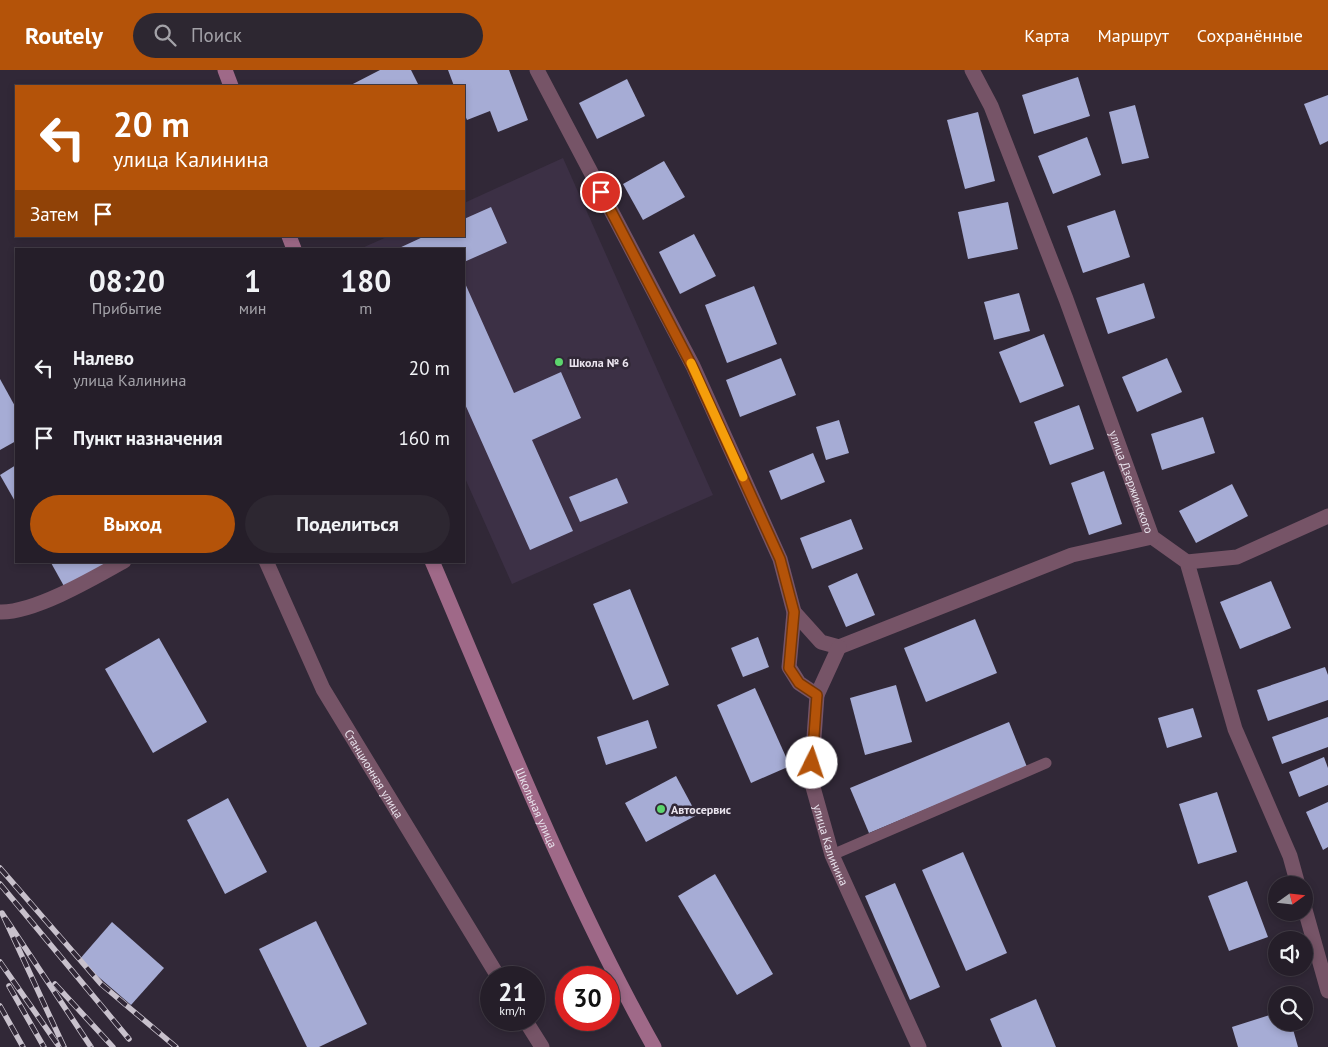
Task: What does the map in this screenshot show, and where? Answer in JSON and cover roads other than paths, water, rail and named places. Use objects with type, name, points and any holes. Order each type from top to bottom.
[{"type":"main road","points":[[225,70],[231,85]]},
{"type":"main road","name":"Школьная улица","points":[[433,563],[546,829],[615,978],[654,1047]]},
{"type":"street","points":[[537,70],[692,366],[780,559],[794,612],[789,668],[799,683],[817,695],[839,647]]},
{"type":"street","name":"улица Дзержинского","points":[[972,70],[992,106],[1063,290],[1152,537],[1187,562]]},
{"type":"street","points":[[1296,876],[1290,856],[1235,729],[1187,562],[1237,557],[1328,516]]},
{"type":"street","points":[[794,612],[821,642],[839,647],[1072,555],[1152,537]]},
{"type":"street","points":[[0,612],[39,603],[84,584],[121,563]]},
{"type":"street","name":"Станционная улица","points":[[267,563],[323,690],[492,966]]},
{"type":"street","name":"улица Калинина","points":[[817,695],[811,780],[832,855],[919,1047]]},
{"type":"street","points":[[1308,921],[1328,991]]},
{"type":"street","points":[[532,1031],[542,1047]]},
{"type":"lane","points":[[832,855],[1046,763]]},
{"type":"railway","points":[[0,868],[101,984],[176,1047]]},
{"type":"railway","points":[[0,884],[129,1039]]},
{"type":"railway","points":[[64,1047],[2,913],[91,1047]]},
{"type":"railway","points":[[0,962],[58,1045]]},
{"type":"railway","points":[[55,984],[113,1047]]},
{"type":"railway","points":[[9,986],[44,1047]]},
{"type":"railway","points":[[0,1006],[23,1047]]},
{"type":"place","name":"Школа № 6","points":[[559,362]]},
{"type":"place","name":"Автосервис","points":[[661,809]]}]
